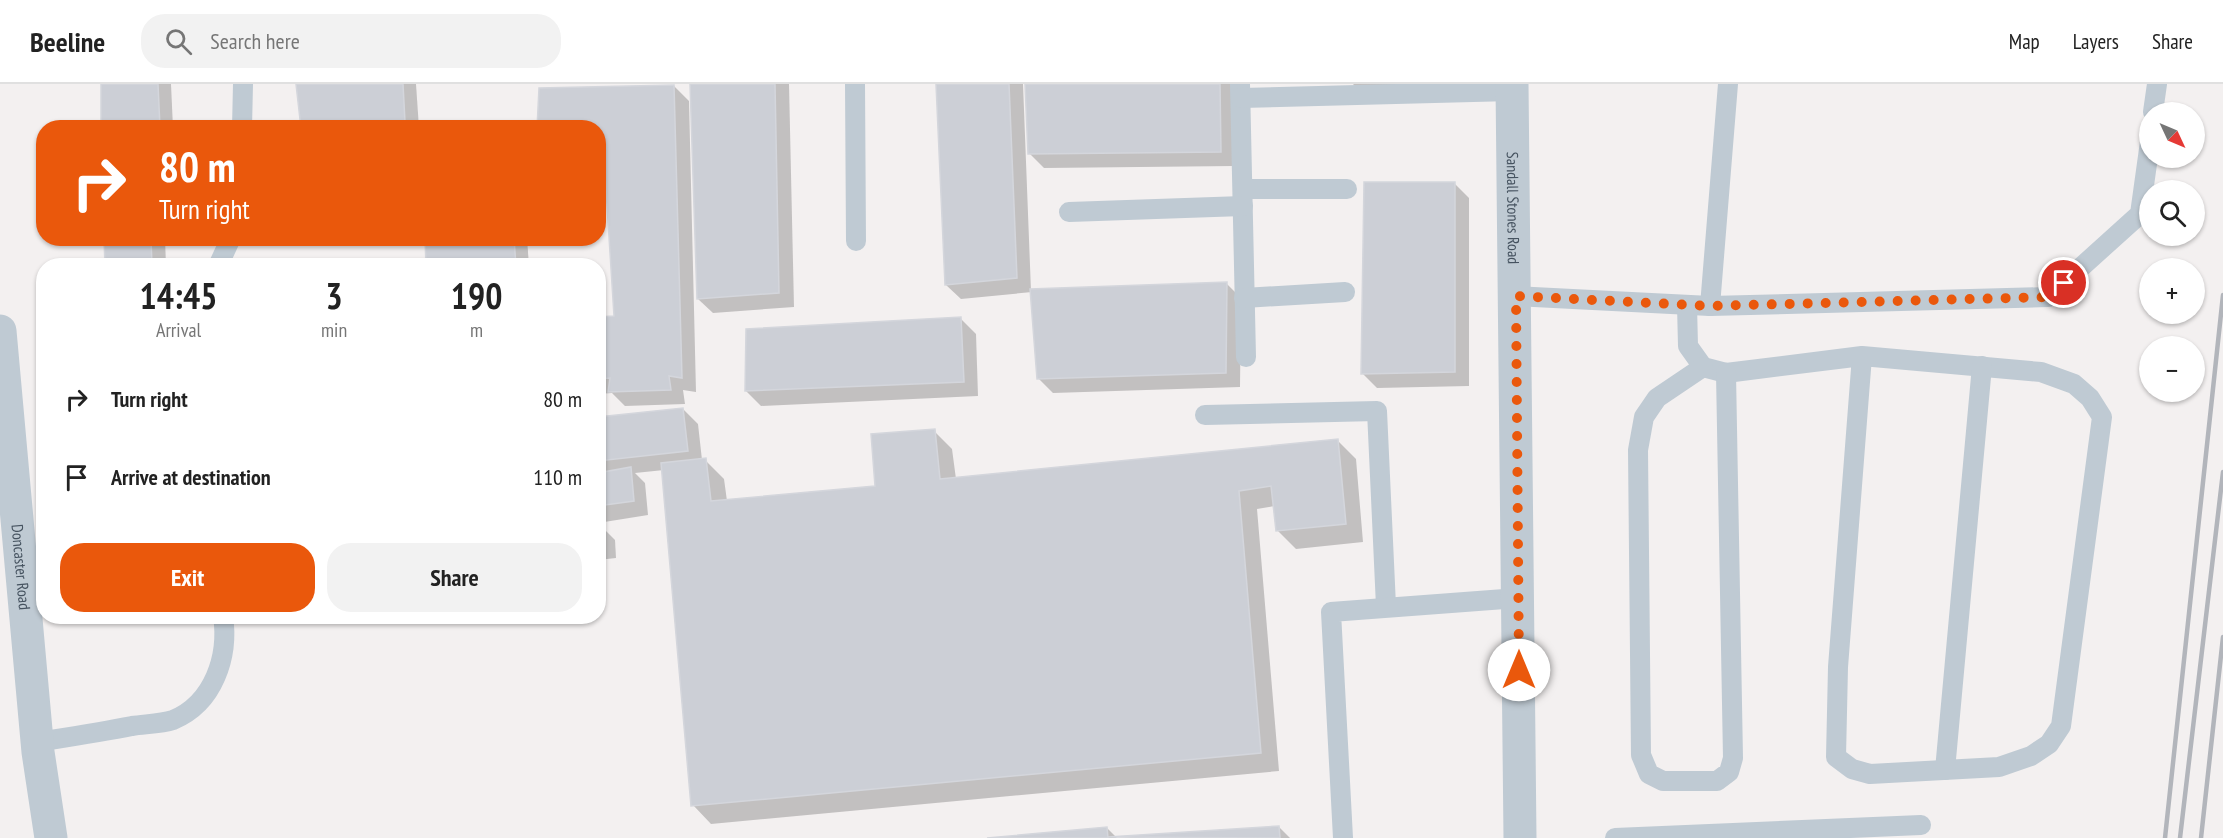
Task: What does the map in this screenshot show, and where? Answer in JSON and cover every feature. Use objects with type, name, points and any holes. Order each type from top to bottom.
[{"type":"street","name":"Sandall Stones Road","points":[[1512,88],[1520,838]]},
{"type":"street","name":"Doncaster Road","points":[[0,331],[38,742],[51,838]]},
{"type":"lane","points":[[242,120],[243,84]]},
{"type":"lane","points":[[855,84],[856,241]]},
{"type":"lane","points":[[1710,306],[1728,84]]},
{"type":"lane","points":[[2154,102],[2157,84]]},
{"type":"lane","points":[[1246,357],[1240,91],[1512,88]]},
{"type":"lane","points":[[1516,296],[1710,306],[2048,297],[2140,214],[2146,168]]},
{"type":"lane","points":[[1069,212],[1347,189]]},
{"type":"lane","points":[[1245,298],[1345,292]]},
{"type":"lane","points":[[1687,304],[1688,346],[1703,367],[1726,373],[1862,356],[2041,372],[2074,384],[2090,398],[2102,417],[2061,726],[2049,744],[2031,756],[1999,767],[1870,774],[1852,769],[1836,757],[1838,667],[1862,356]]},
{"type":"lane","points":[[1945,770],[1982,366]]},
{"type":"lane","points":[[1703,367],[1657,398],[1644,417],[1638,450],[1641,755],[1649,774],[1663,782],[1717,781],[1729,772],[1733,758],[1726,373]]},
{"type":"lane","points":[[1205,415],[1377,411],[1386,606]]},
{"type":"lane","points":[[1343,838],[1331,612],[1386,606],[1518,598]]},
{"type":"lane","points":[[38,742],[173,720],[198,703],[212,685],[222,663],[224,624]]},
{"type":"lane","points":[[1615,838],[1921,825]]},
{"type":"building","points":[[101,84],[158,84],[160,120],[101,120]]},
{"type":"building","points":[[296,84],[403,84],[405,120],[300,120]]},
{"type":"building","points":[[690,84],[775,84],[779,293],[697,299]]},
{"type":"building","points":[[936,84],[1009,84],[1017,278],[945,285]]},
{"type":"building","points":[[1025,84],[1220,84],[1221,152],[1028,154]]},
{"type":"building","points":[[674,85],[682,378],[669,376],[671,390],[608,392],[610,378],[606,378],[606,316],[614,316],[606,189],[606,120],[537,120],[539,88]]},
{"type":"building","points":[[1364,182],[1455,182],[1455,372],[1361,374]]},
{"type":"building","points":[[104,246],[151,246],[152,258],[105,258]]},
{"type":"building","points":[[425,246],[515,246],[515,258],[426,258]]},
{"type":"building","points":[[1227,282],[1226,373],[1037,379],[1030,289]]},
{"type":"building","points":[[961,317],[964,382],[745,391],[746,329]]},
{"type":"building","points":[[683,408],[688,451],[606,460],[606,416]]},
{"type":"building","points":[[935,429],[940,479],[1338,439],[1346,524],[1276,531],[1271,486],[1239,491],[1261,753],[691,806],[661,463],[706,458],[711,501],[875,486],[871,434]]},
{"type":"building","points":[[631,467],[634,501],[606,505],[606,472]]},
{"type":"building","points":[[1279,826],[1280,838],[1108,837]]},
{"type":"building","points":[[1107,827],[1108,838],[987,838]]},
{"type":"railway","points":[[2165,838],[2223,295]]},
{"type":"railway","points":[[2180,838],[2223,472]]},
{"type":"railway","points":[[2201,838],[2223,637]]},
{"type":"route","points":[[1519,670],[1516,296],[1710,306],[2048,297],[2064,283]]}]
